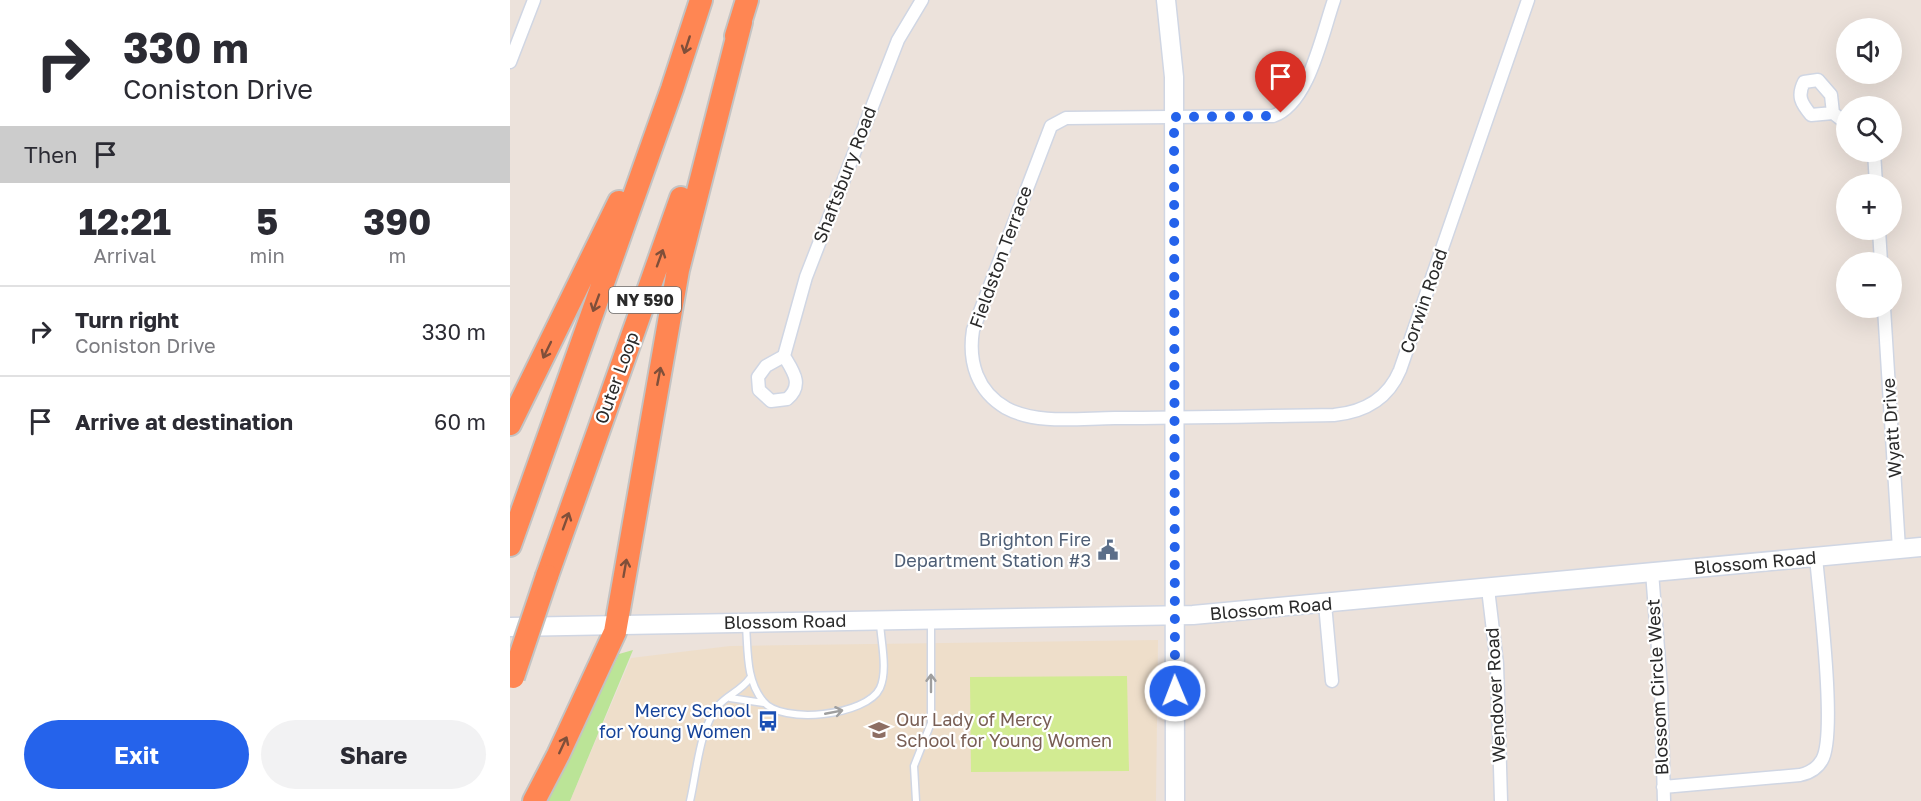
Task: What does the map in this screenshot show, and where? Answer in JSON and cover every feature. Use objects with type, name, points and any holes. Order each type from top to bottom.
[{"type":"highway","name":"NY 590","points":[[510,545],[672,89],[701,0]]},
{"type":"highway","name":"Outer Loop","points":[[512,682],[547,576],[715,103],[747,0]]},
{"type":"highway","points":[[534,801],[608,650],[616,626],[678,270],[741,22]]},
{"type":"highway","points":[[510,424],[672,89]]},
{"type":"street","points":[[510,62],[534,0]]},
{"type":"street","name":"Shaftsbury Road","points":[[784,356],[806,277],[898,40],[921,0]]},
{"type":"street","points":[[1168,0],[1174,117],[1175,801]]},
{"type":"street","name":"Fieldston Terrace","points":[[1173,418],[1043,417],[1008,409],[990,396],[977,379],[971,356],[975,322],[1051,126],[1066,117],[1273,116],[1292,105],[1307,78],[1334,0]]},
{"type":"street","name":"Corwin Road","points":[[1173,418],[1346,413],[1366,407],[1387,392],[1400,370],[1528,0]]},
{"type":"street","name":"Wyatt Drive","points":[[1885,318],[1899,549]]},
{"type":"street","name":"Blossom Road","points":[[510,627],[1174,616],[1488,589],[1921,547]]},
{"type":"street","points":[[1663,787],[1800,775],[1813,770],[1823,760],[1828,735],[1826,674],[1816,557]]},
{"type":"street","name":"Blossom Circle West","points":[[1652,572],[1661,687],[1664,801]]},
{"type":"street","name":"Wendover Road","points":[[1488,589],[1497,664],[1501,801]]},
{"type":"street","points":[[1325,604],[1332,681]]},
{"type":"lane","points":[[729,698],[764,703],[776,710],[806,714],[830,714],[864,705],[880,688],[883,668],[880,620]]},
{"type":"lane","points":[[916,801],[914,766],[931,723],[931,620]]},
{"type":"lane","points":[[745,623],[750,678],[764,703]]},
{"type":"lane","points":[[690,801],[709,719],[720,703],[744,688],[750,678]]},
{"type":"shaded area","name":"Our Lady of Mercy School for Young Women","points":[[1158,640],[1156,801],[570,801],[631,658],[730,646]]},
{"type":"green space","points":[[633,650],[570,801],[546,801],[619,654]]},
{"type":"green space","points":[[1127,676],[1129,771],[971,772],[970,677]]},
{"type":"place","name":"Brighton Fire Department Station #3","points":[[1108,550]]},
{"type":"place","name":"Mercy School for Young Women","points":[[768,721]]},
{"type":"place","name":"Our Lady of Mercy School for Young Women","points":[[879,730]]},
{"type":"route","points":[[1175,691],[1174,117],[1273,116],[1281,113]]}]
